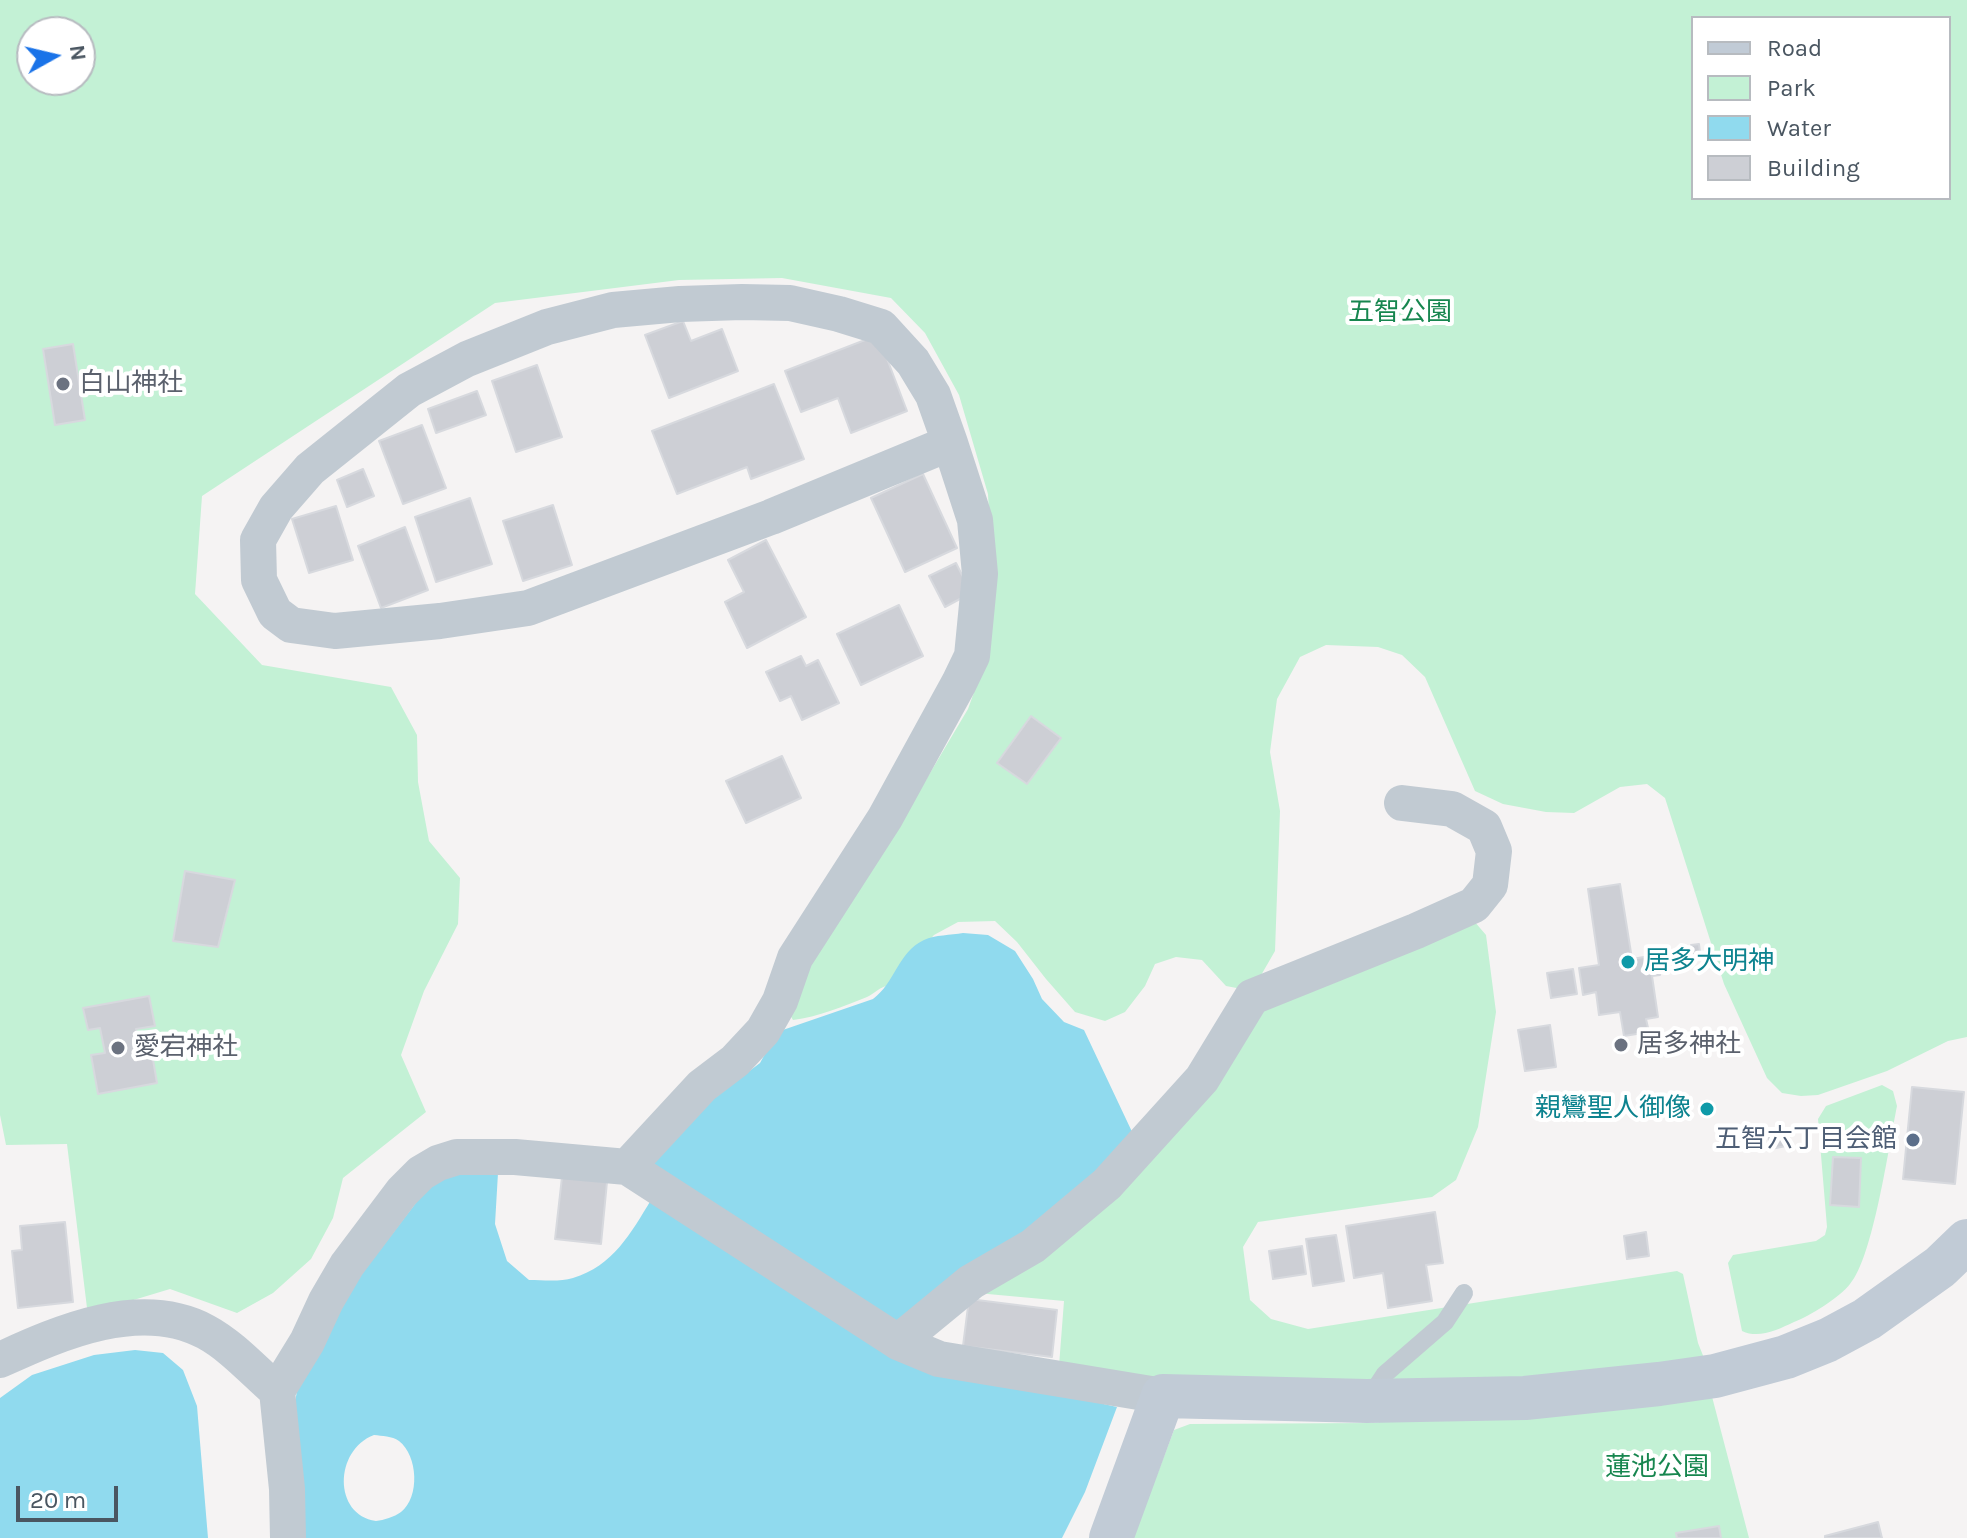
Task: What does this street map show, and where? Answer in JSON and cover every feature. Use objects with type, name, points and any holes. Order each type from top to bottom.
[{"type":"street","points":[[627,1167],[702,1086],[735,1061],[763,1031],[780,1001],[795,958],[885,818],[972,656],[980,574],[975,520],[950,443],[933,395],[913,362],[881,327],[839,314],[790,303],[680,304],[613,310],[547,327],[467,359],[409,390],[310,469],[276,508],[258,540],[259,580],[275,613],[291,625],[335,631],[440,621],[528,608],[771,517],[950,443]]},
{"type":"street","points":[[898,1342],[971,1282],[1033,1246],[1107,1184],[1202,1079],[1252,997],[1474,905],[1490,885],[1494,851],[1484,827],[1452,809],[1402,803]]},
{"type":"street","points":[[288,1538],[287,1489],[277,1391],[307,1342],[347,1265],[402,1192],[421,1173],[457,1157],[515,1157],[627,1167],[898,1342],[939,1359],[1163,1396],[1367,1401],[1525,1398],[1715,1376],[1786,1357],[1828,1340],[1867,1319],[1940,1267],[1967,1241]]},
{"type":"street","points":[[0,1360],[41,1341],[105,1322],[156,1317],[208,1333],[277,1391]]},
{"type":"street","points":[[1111,1538],[1163,1396]]},
{"type":"lane","points":[[1367,1401],[1385,1374],[1445,1322],[1464,1293]]},
{"type":"green space","name":"五智公園","points":[[0,0],[1967,0],[1967,1037],[1948,1041],[1887,1071],[1818,1095],[1782,1093],[1767,1078],[1724,984],[1665,798],[1647,784],[1620,787],[1574,813],[1546,812],[1503,804],[1475,791],[1425,677],[1402,655],[1378,647],[1326,645],[1300,657],[1277,699],[1270,752],[1280,811],[1275,951],[1260,977],[1242,989],[1226,986],[1202,960],[1176,957],[1155,964],[1145,986],[1125,1012],[1105,1021],[1075,1012],[1017,942],[995,921],[958,922],[934,935],[889,985],[840,1007],[793,1020],[790,1015],[799,976],[895,832],[968,709],[982,670],[992,568],[988,494],[959,395],[925,333],[891,298],[782,278],[679,280],[495,303],[202,496],[195,594],[262,665],[391,687],[417,735],[418,782],[429,841],[460,878],[458,924],[424,991],[401,1055],[426,1112],[343,1178],[333,1218],[311,1259],[273,1293],[237,1313],[170,1289],[117,1305],[87,1308],[67,1144],[6,1145],[0,1115]]},
{"type":"green space","points":[[1474,921],[1486,935],[1496,1012],[1478,1127],[1456,1180],[1432,1197],[1258,1222],[1243,1247],[1250,1300],[1271,1319],[1308,1329],[1677,1271],[1683,1274],[1704,1358],[1536,1383],[1181,1385],[1059,1366],[1064,1301],[977,1293],[1261,1010]]},
{"type":"green space","points":[[1882,1085],[1893,1091],[1897,1106],[1873,1227],[1858,1270],[1839,1295],[1808,1316],[1768,1332],[1755,1334],[1742,1331],[1728,1263],[1733,1255],[1816,1241],[1825,1235],[1827,1227],[1818,1119],[1826,1106]]},
{"type":"green space","name":"蓮池公園","points":[[1710,1389],[1749,1538],[1133,1538],[1174,1430],[1190,1424],[1370,1423]]},
{"type":"water","points":[[963,933],[988,935],[1015,951],[1042,999],[1064,1022],[1084,1030],[1134,1136],[1096,1177],[898,1329],[648,1164],[690,1116],[760,1063],[777,1032],[873,999],[887,985],[915,945],[933,937]]},
{"type":"water","points":[[455,1172],[498,1173],[495,1224],[507,1261],[529,1280],[568,1279],[587,1273],[620,1247],[651,1200],[998,1380],[1117,1407],[1085,1492],[1062,1538],[297,1538],[291,1426],[298,1385],[341,1301],[431,1183]],"holes":[[[374,1435],[399,1441],[410,1456],[414,1476],[414,1487],[407,1505],[401,1512],[376,1521],[362,1516],[352,1507],[344,1481],[351,1454]]]},
{"type":"water","points":[[135,1350],[163,1353],[183,1370],[197,1406],[208,1538],[0,1538],[0,1398],[32,1375],[94,1355]]},
{"type":"building","points":[[683,321],[691,341],[722,329],[738,371],[669,398],[645,335]]},
{"type":"building","points":[[878,335],[907,411],[851,433],[838,398],[801,412],[785,371]]},
{"type":"building","points":[[73,344],[85,420],[55,425],[43,349]]},
{"type":"building","points":[[537,365],[562,437],[516,452],[492,381]]},
{"type":"building","points":[[774,384],[804,459],[751,479],[747,467],[677,494],[652,431]]},
{"type":"building","points":[[477,391],[486,415],[436,433],[428,409]]},
{"type":"building","points":[[422,425],[446,488],[403,504],[379,441]]},
{"type":"building","points":[[363,469],[374,496],[347,507],[337,480]]},
{"type":"building","points":[[923,474],[957,548],[905,572],[871,498]]},
{"type":"building","points":[[470,498],[492,564],[436,582],[415,517]]},
{"type":"building","points":[[553,505],[572,565],[523,581],[503,521]]},
{"type":"building","points":[[336,506],[353,560],[309,573],[292,519]]},
{"type":"building","points":[[405,527],[428,590],[381,608],[358,546]]},
{"type":"building","points":[[766,540],[806,617],[747,648],[725,602],[744,592],[728,560]]},
{"type":"building","points":[[956,563],[971,593],[945,607],[929,576]]},
{"type":"building","points":[[899,605],[923,656],[861,685],[837,634]]},
{"type":"building","points":[[801,656],[806,666],[818,660],[839,703],[802,720],[791,696],[780,701],[766,672]]},
{"type":"building","points":[[1031,716],[1061,738],[1027,784],[997,763]]},
{"type":"building","points":[[782,756],[801,798],[746,823],[726,781]]},
{"type":"building","points":[[185,871],[235,880],[218,947],[173,941]]},
{"type":"building","name":"居多大明神","points":[[1620,884],[1632,959],[1656,955],[1660,975],[1652,976],[1658,1017],[1646,1019],[1649,1032],[1624,1036],[1620,1012],[1599,1015],[1596,992],[1583,995],[1579,968],[1599,965],[1588,889]]},
{"type":"building","points":[[1699,944],[1700,952],[1692,953],[1691,945]]},
{"type":"building","points":[[1573,969],[1577,994],[1551,998],[1547,973]]},
{"type":"building","points":[[149,996],[155,1026],[136,1029],[140,1050],[151,1048],[157,1083],[98,1094],[91,1055],[105,1053],[100,1028],[88,1030],[83,1008]]},
{"type":"building","points":[[1550,1025],[1556,1067],[1525,1071],[1518,1030]]},
{"type":"building","points":[[1912,1087],[1964,1092],[1955,1184],[1903,1179]]},
{"type":"building","points":[[1788,1131],[1791,1145],[1771,1149],[1768,1136]]},
{"type":"building","points":[[1833,1157],[1861,1158],[1859,1207],[1830,1205]]},
{"type":"building","points":[[562,1177],[607,1182],[601,1244],[555,1239]]},
{"type":"building","points":[[1435,1212],[1443,1263],[1426,1265],[1432,1301],[1388,1308],[1383,1273],[1354,1278],[1346,1226]]},
{"type":"building","points":[[65,1222],[73,1302],[18,1308],[12,1251],[22,1250],[20,1226]]},
{"type":"building","points":[[1646,1232],[1649,1256],[1627,1259],[1624,1236]]},
{"type":"building","points":[[1336,1235],[1344,1281],[1313,1286],[1306,1239]]},
{"type":"building","points":[[1302,1246],[1306,1274],[1273,1279],[1269,1251]]},
{"type":"building","points":[[969,1299],[1057,1310],[1052,1357],[963,1346]]},
{"type":"building","points":[[1878,1522],[1882,1538],[1825,1538],[1825,1536]]},
{"type":"building","points":[[1719,1526],[1721,1538],[1677,1538],[1676,1533]]},
{"type":"place","name":"白山神社","points":[[63,384]]},
{"type":"place","name":"居多大明神","points":[[1628,962]]},
{"type":"place","name":"居多神社","points":[[1621,1045]]},
{"type":"place","name":"愛宕神社","points":[[118,1048]]},
{"type":"place","name":"親鸞聖人御像","points":[[1707,1109]]},
{"type":"place","name":"五智六丁目会館","points":[[1913,1140]]}]
